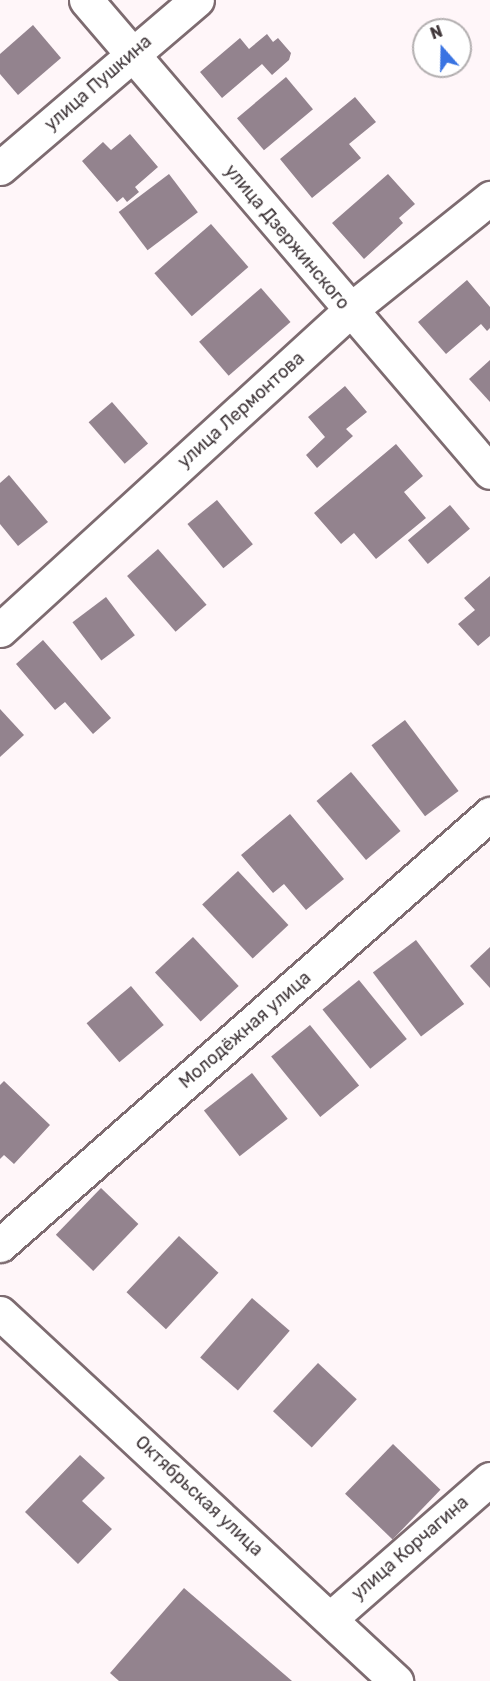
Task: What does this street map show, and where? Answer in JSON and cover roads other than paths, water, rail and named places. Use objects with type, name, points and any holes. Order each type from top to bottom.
[{"type":"street","name":"улица Дзержинского","points":[[86,0],[349,311],[490,472]]},
{"type":"street","name":"улица Пушкина","points":[[0,168],[131,52],[197,0]]},
{"type":"street","name":"улица Лермонтова","points":[[0,630],[349,311],[490,198]]},
{"type":"street","name":"Молодёжная улица","points":[[0,1245],[490,814]]},
{"type":"street","name":"Октябрьская улица","points":[[0,1312],[396,1681]]},
{"type":"street","name":"улица Корчагина","points":[[331,1618],[490,1479]]}]
